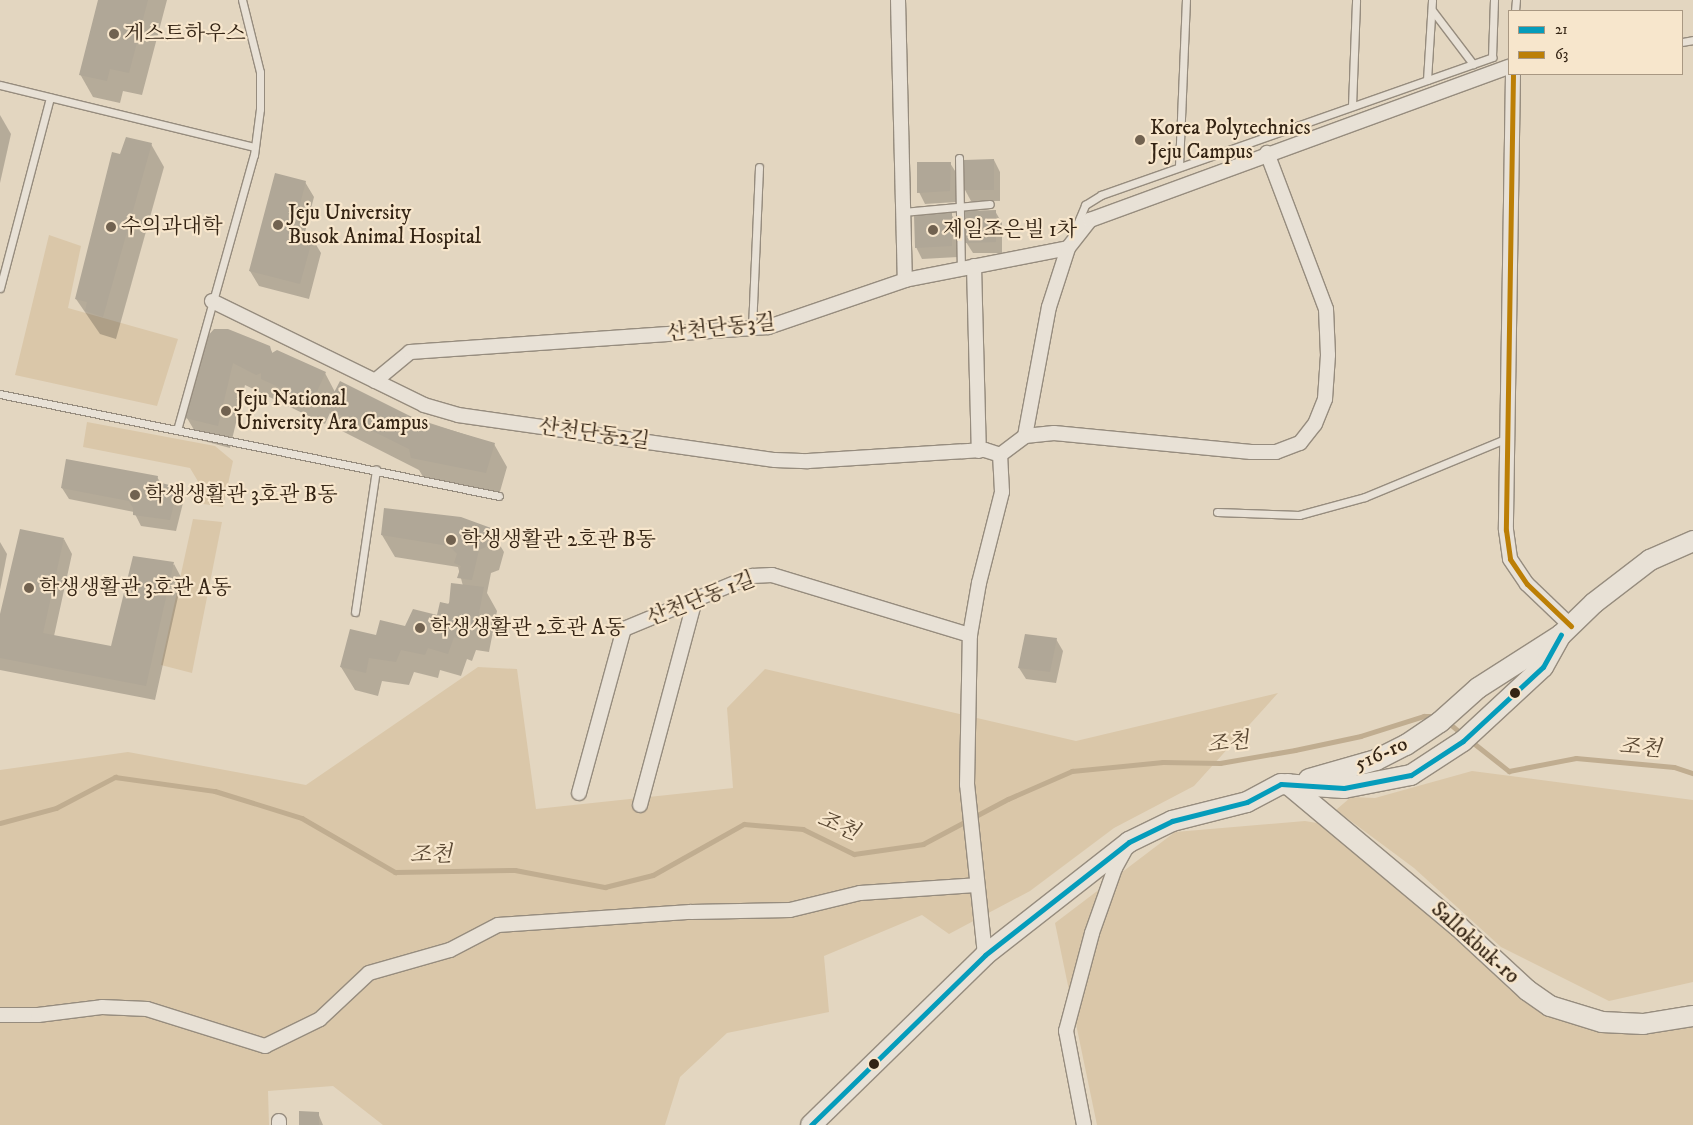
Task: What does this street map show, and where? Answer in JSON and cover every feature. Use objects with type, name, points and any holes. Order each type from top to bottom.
[{"type":"main road","points":[[1566,631],[1650,560],[1693,541]]},
{"type":"main road","name":"516-ro","points":[[1288,784],[1376,760],[1440,722],[1478,688],[1566,631]]},
{"type":"main road","name":"516-ro","points":[[811,1125],[985,955],[1040,908],[1129,842],[1172,821],[1247,802],[1281,784],[1344,788],[1411,775],[1464,741],[1495,708],[1543,667],[1566,631]]},
{"type":"main road","name":"Sallokbuk-ro","points":[[1288,784],[1459,927],[1527,990],[1550,1006],[1602,1022],[1643,1024],[1693,1016]]},
{"type":"street","points":[[898,0],[905,280]]},
{"type":"street","points":[[1025,436],[1049,307],[1068,248],[1090,220],[1267,153],[1508,67]]},
{"type":"street","points":[[1513,75],[1505,440],[1506,530],[1510,559],[1527,584],[1566,631]]},
{"type":"street","points":[[985,955],[976,885],[967,786],[970,635],[979,583],[1002,492],[1000,455],[1025,436],[1054,433],[1094,435],[1251,452],[1276,452],[1300,443],[1315,424],[1324,400],[1328,355],[1326,309],[1267,153]]},
{"type":"street","name":"산천단동3길","points":[[375,380],[410,352],[768,326],[905,280],[1068,248]]},
{"type":"street","points":[[967,267],[979,450]]},
{"type":"street","name":"산천단동2길","points":[[212,301],[424,405],[458,415],[775,460],[808,462],[979,450],[1000,455]]},
{"type":"street","name":"산천단동 1길","points":[[579,793],[624,629],[752,576],[772,575],[970,635]]},
{"type":"street","points":[[640,805],[695,600]]},
{"type":"street","points":[[1084,1125],[1066,1031],[1092,934],[1115,868],[1129,842]]},
{"type":"street","points":[[0,1015],[38,1015],[102,1007],[147,1009],[265,1046],[320,1019],[369,973],[450,950],[498,925],[691,912],[790,910],[860,893],[976,885]]},
{"type":"lane","points":[[177,430],[255,148],[260,109],[260,72],[242,0]]},
{"type":"lane","points":[[1179,166],[1186,0]]},
{"type":"lane","points":[[1352,106],[1356,0]]},
{"type":"lane","points":[[1427,80],[1432,0]]},
{"type":"lane","points":[[1068,248],[1085,205],[1102,195],[1179,166],[1492,57],[1494,0]]},
{"type":"lane","points":[[1432,10],[1473,64]]},
{"type":"lane","points":[[0,85],[255,148]]},
{"type":"lane","points":[[0,288],[50,97]]},
{"type":"lane","points":[[959,158],[960,206],[967,267]]},
{"type":"lane","points":[[752,328],[759,167]]},
{"type":"lane","points":[[903,212],[990,204]]},
{"type":"lane","points":[[0,394],[499,496]]},
{"type":"lane","points":[[1217,512],[1299,515],[1365,497],[1505,440]]},
{"type":"lane","points":[[355,612],[376,470]]},
{"type":"shaded area","points":[[49,235],[81,246],[68,308],[178,339],[157,406],[15,375]]},
{"type":"shaded area","points":[[87,422],[215,446],[233,461],[223,507],[197,503],[199,483],[190,468],[83,447]]},
{"type":"shaded area","points":[[193,519],[222,522],[192,673],[161,665]]},
{"type":"shaded area","points":[[478,667],[517,669],[536,809],[733,788],[727,708],[765,669],[1076,741],[1278,693],[1194,786],[1114,828],[1030,891],[949,934],[922,915],[824,956],[829,1012],[727,1033],[680,1077],[665,1125],[383,1125],[333,1086],[268,1091],[269,1125],[0,1125],[0,770],[128,752],[306,785]]},
{"type":"shaded area","points":[[1472,771],[1693,800],[1693,982],[1609,1001],[1501,947],[1414,868],[1336,810],[1351,797],[1375,798]]},
{"type":"shaded area","points":[[1305,821],[1317,823],[1350,846],[1420,904],[1510,990],[1540,1011],[1615,1032],[1693,1027],[1693,1125],[1097,1125],[1055,923],[1175,832]]},
{"type":"building","name":"게스트하우스","points":[[98,0],[148,0],[129,73],[110,69],[107,81],[79,75]]},
{"type":"building","name":"수의과대학","points":[[126,137],[152,143],[103,317],[85,311],[87,302],[75,299],[112,152],[120,154]]},
{"type":"building","points":[[994,159],[994,190],[963,190],[964,160]]},
{"type":"building","points":[[917,162],[951,162],[950,191],[917,193]]},
{"type":"building","name":"Jeju University Busok Animal Hospital","points":[[275,173],[306,181],[293,231],[313,237],[300,284],[249,271]]},
{"type":"building","points":[[996,210],[996,242],[965,243],[964,211]]},
{"type":"building","name":"제일조은빌 1차","points":[[952,212],[952,246],[915,248],[914,215]]},
{"type":"building","points":[[214,329],[228,329],[270,346],[272,353],[277,350],[326,372],[312,402],[261,379],[261,373],[256,375],[233,363],[218,426],[185,418],[206,338]]},
{"type":"building","points":[[340,381],[420,421],[495,443],[486,473],[411,458],[409,449],[326,408]]},
{"type":"building","name":"학생생활관 3호관 B동","points":[[66,459],[158,476],[157,482],[178,487],[170,520],[133,515],[133,508],[129,501],[61,488]]},
{"type":"building","name":"학생생활관 2호관 B동","points":[[384,508],[461,517],[491,528],[486,547],[479,550],[472,580],[457,578],[461,566],[454,563],[457,554],[449,546],[381,535]]},
{"type":"building","name":"학생생활관 3호관 A동","points":[[20,529],[64,538],[43,633],[111,646],[133,556],[174,562],[146,686],[0,658],[0,614]]},
{"type":"building","name":"학생생활관 2호관 A동","points":[[451,583],[484,587],[476,629],[463,628],[460,639],[454,637],[448,654],[428,648],[425,655],[401,650],[396,662],[369,658],[366,673],[340,667],[350,629],[376,635],[380,620],[405,626],[413,609],[437,615],[440,602],[449,604]]},
{"type":"building","points":[[1025,634],[1057,638],[1050,672],[1018,668]]},
{"type":"building","points":[[299,1111],[319,1112],[319,1125],[299,1125]]},
{"type":"waterway","name":"조천","points":[[0,823],[56,808],[115,777],[215,791],[302,818],[395,872],[515,870],[605,887],[653,875],[744,824],[803,829],[854,854],[923,844],[1008,799],[1072,771],[1163,762],[1220,763],[1361,736],[1424,716],[1436,716]]},
{"type":"waterway","name":"조천","points":[[1449,723],[1462,734]]},
{"type":"waterway","name":"조천","points":[[1470,740],[1509,771],[1576,758],[1674,767],[1693,773]]},
{"type":"transit line","name":"63","points":[[1513,75],[1506,530],[1510,559],[1527,584],[1571,626]]},
{"type":"transit line","name":"21","points":[[811,1125],[985,955],[1129,842],[1172,821],[1247,802],[1281,784],[1344,788],[1411,775],[1463,741],[1543,667],[1561,635]]},
{"type":"place","name":"게스트하우스","points":[[114,34]]},
{"type":"place","name":"Korea Polytechnics Jeju Campus","points":[[1140,140]]},
{"type":"place","name":"Jeju University Busok Animal Hospital","points":[[278,225]]},
{"type":"place","name":"수의과대학","points":[[111,227]]},
{"type":"place","name":"제일조은빌 1차","points":[[933,230]]},
{"type":"place","name":"Jeju National University Ara Campus","points":[[226,411]]},
{"type":"place","name":"학생생활관 3호관 B동","points":[[135,495]]},
{"type":"place","name":"학생생활관 2호관 B동","points":[[451,540]]},
{"type":"place","name":"학생생활관 3호관 A동","points":[[29,588]]},
{"type":"place","name":"학생생활관 2호관 A동","points":[[420,628]]}]
